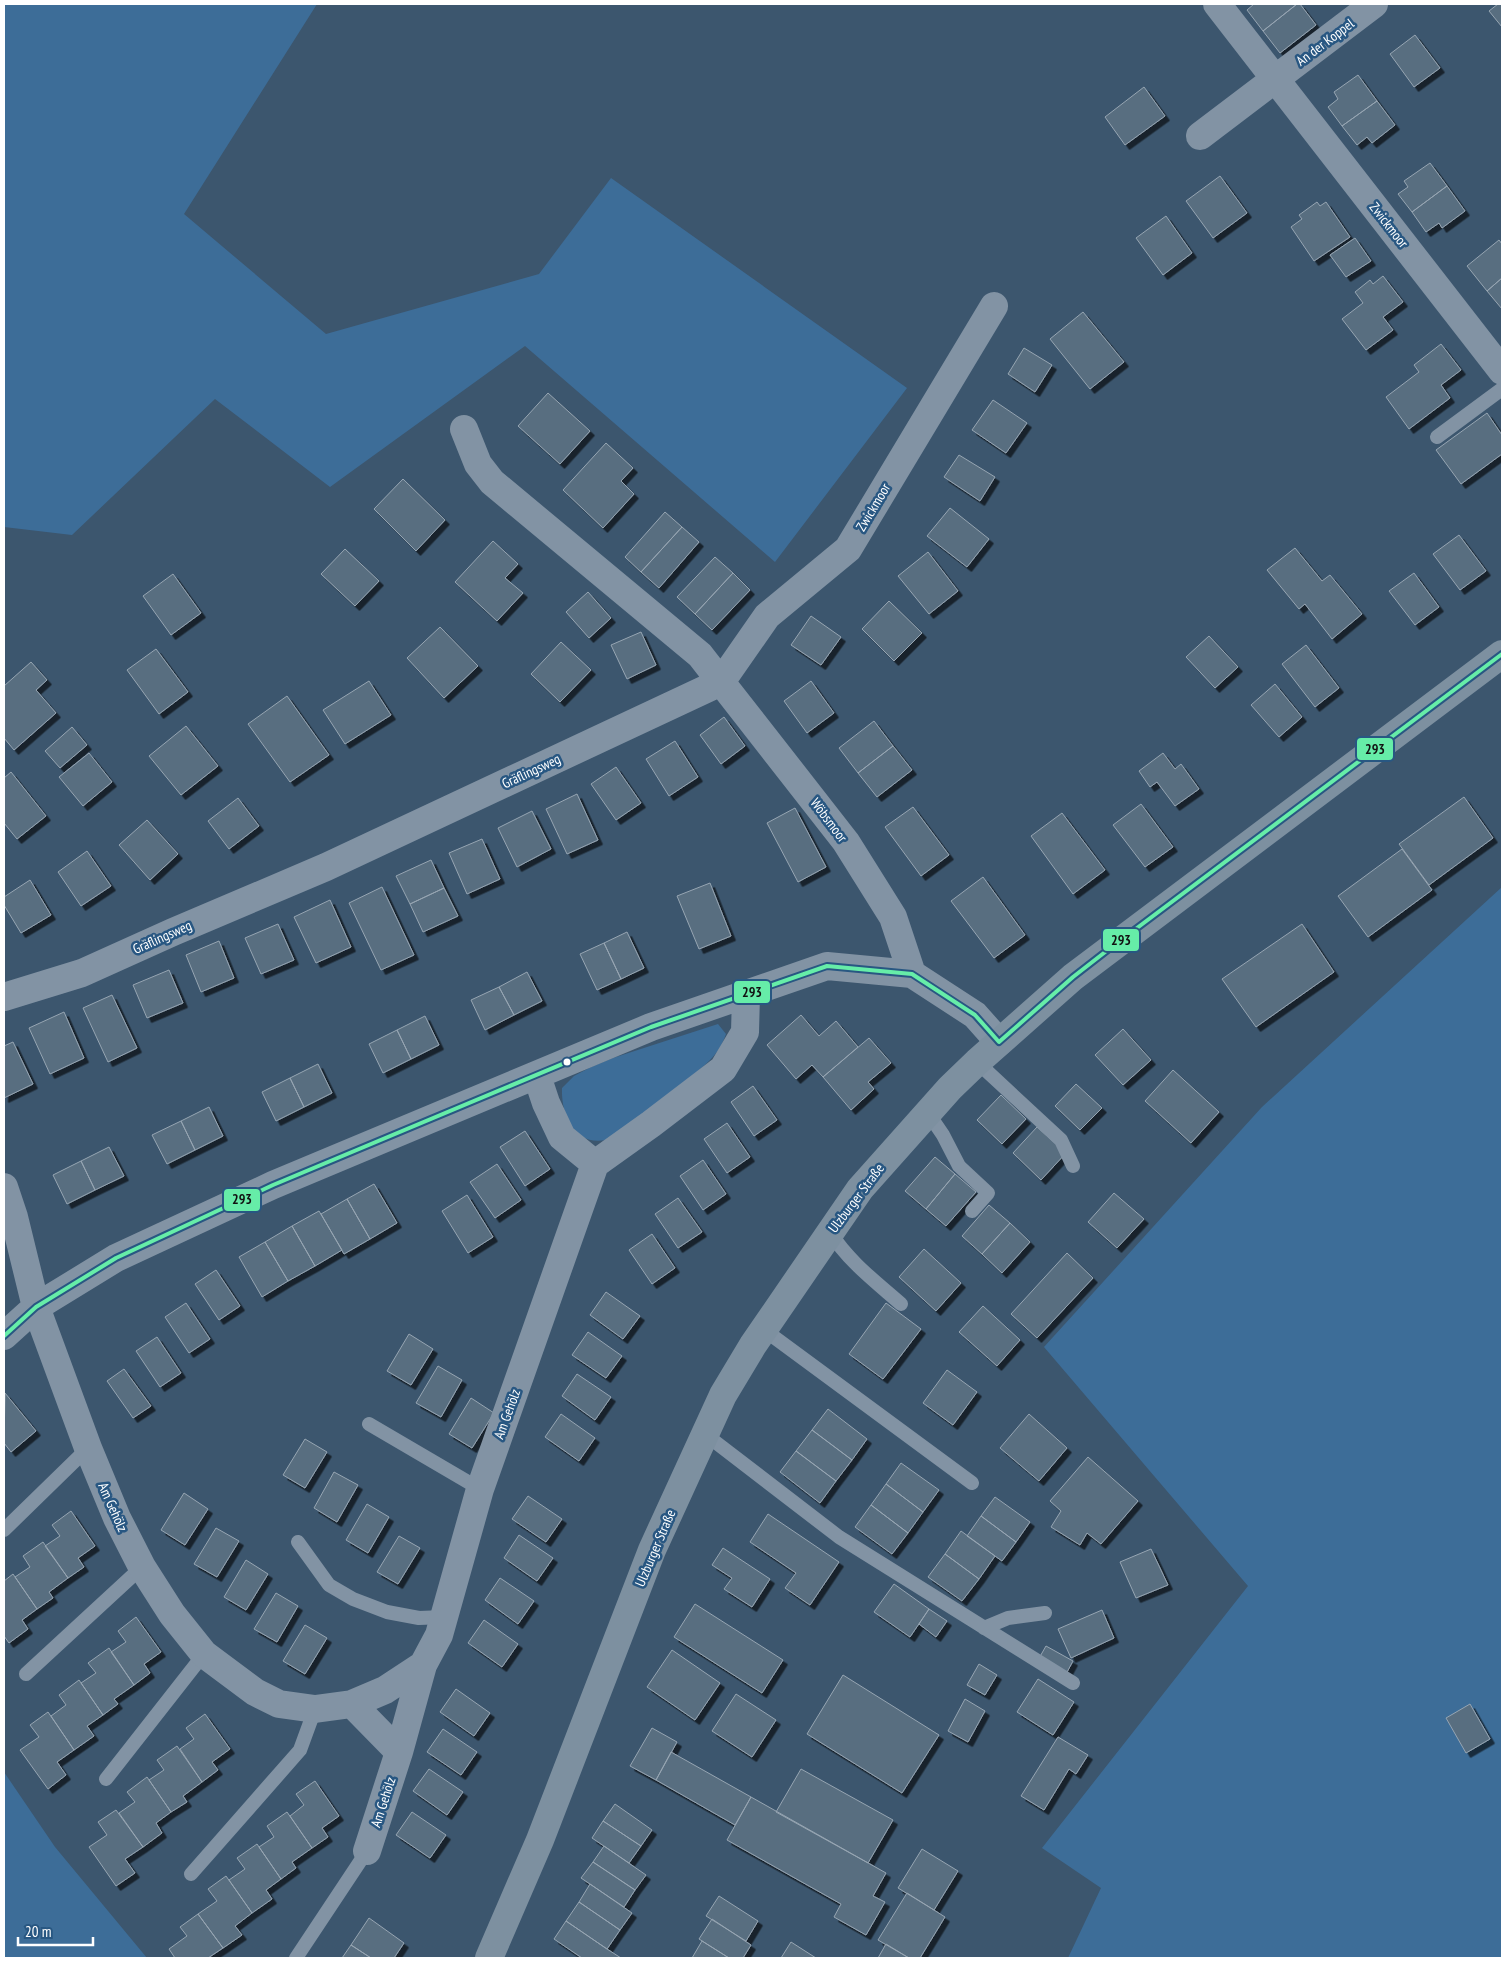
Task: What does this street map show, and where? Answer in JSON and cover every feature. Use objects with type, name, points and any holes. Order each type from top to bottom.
[{"type":"main road","name":"Ulzburger Straße","points":[[489,1958],[540,1840],[652,1550],[722,1395],[763,1329],[860,1189],[976,1062],[1073,977],[1502,654]]},
{"type":"street","name":"Zwickmoor","points":[[1217,4],[1502,371]]},
{"type":"street","name":"An der Koppel","points":[[1275,79],[1374,4]]},
{"type":"street","points":[[1200,136],[1275,79]]},
{"type":"street","name":"Zwickmoor","points":[[721,682],[767,616],[848,549],[994,306]]},
{"type":"street","points":[[464,429],[478,464],[492,482],[700,655],[721,682]]},
{"type":"street","name":"Wöbsmoor","points":[[721,682],[846,842],[892,917],[912,974]]},
{"type":"street","name":"Gräflingsweg","points":[[4,998],[82,973],[326,867],[721,682]]},
{"type":"street","points":[[4,1336],[36,1307],[116,1258],[264,1189],[408,1127],[651,1028],[827,966],[912,974],[975,1015],[999,1042]]},
{"type":"street","points":[[537,1076],[546,1103],[562,1137],[595,1164],[723,1069],[745,1032],[746,995]]},
{"type":"street","name":"Am Gehölz","points":[[367,1851],[399,1752],[423,1666],[439,1635],[480,1488],[595,1164]]},
{"type":"street","name":"Am Gehölz","points":[[4,1187],[14,1217],[36,1307],[88,1448],[117,1518],[142,1567],[172,1614],[204,1654],[255,1692],[279,1704],[315,1709],[352,1704],[385,1690],[423,1666]]},
{"type":"street","points":[[352,1704],[399,1752]]},
{"type":"lane","points":[[1437,436],[1502,389]]},
{"type":"lane","points":[[976,1062],[1061,1140],[1073,1166]]},
{"type":"lane","points":[[928,1113],[943,1135],[959,1166],[988,1193],[972,1211]]},
{"type":"lane","points":[[830,1232],[839,1246],[856,1264],[901,1304]]},
{"type":"lane","points":[[763,1329],[972,1483]]},
{"type":"lane","points":[[369,1424],[480,1488]]},
{"type":"lane","points":[[704,1436],[714,1441],[839,1537],[1073,1683]]},
{"type":"lane","points":[[4,1530],[88,1448]]},
{"type":"lane","points":[[298,1542],[330,1585],[353,1599],[386,1612],[419,1618],[444,1617]]},
{"type":"lane","points":[[26,1674],[142,1567]]},
{"type":"lane","points":[[984,1628],[1008,1618],[1045,1614]]},
{"type":"lane","points":[[106,1779],[204,1654]]},
{"type":"lane","points":[[192,1874],[300,1750],[315,1709]]},
{"type":"lane","points":[[296,1958],[367,1851]]},
{"type":"shaded area","points":[[4,4],[317,4],[184,214],[326,334],[539,274],[611,178],[907,388],[775,562],[525,346],[330,487],[215,399],[72,535],[4,527]]},
{"type":"shaded area","points":[[1502,887],[1502,1958],[1068,1958],[1101,1888],[1042,1848],[1248,1586],[1044,1347],[1262,1107]]},
{"type":"shaded area","points":[[718,1024],[726,1034],[720,1048],[713,1057],[675,1090],[626,1128],[606,1140],[595,1141],[585,1138],[572,1126],[564,1108],[562,1088],[574,1076],[613,1058]]},
{"type":"shaded area","points":[[4,1772],[55,1847],[147,1958],[4,1958]]},
{"type":"building","points":[[1254,4],[1297,4],[1263,31],[1247,10]]},
{"type":"building","points":[[1297,4],[1300,4],[1316,25],[1280,53],[1263,31]]},
{"type":"building","points":[[1498,4],[1502,4],[1502,27],[1489,11]]},
{"type":"building","points":[[1415,35],[1440,68],[1414,87],[1390,54]]},
{"type":"building","points":[[1358,75],[1377,101],[1342,126],[1328,107],[1338,99],[1334,92]]},
{"type":"building","points":[[1144,87],[1165,116],[1125,145],[1105,117]]},
{"type":"building","points":[[1377,101],[1395,125],[1372,143],[1367,137],[1357,145],[1342,126]]},
{"type":"building","points":[[1430,163],[1447,186],[1412,212],[1398,194],[1408,187],[1404,181]]},
{"type":"building","points":[[1220,176],[1247,213],[1213,238],[1186,201]]},
{"type":"building","points":[[1447,186],[1465,211],[1442,228],[1439,223],[1426,232],[1412,212]]},
{"type":"building","points":[[1317,202],[1320,206],[1326,202],[1350,237],[1314,261],[1291,227],[1302,219],[1299,215]]},
{"type":"building","points":[[1166,216],[1192,253],[1163,275],[1136,238]]},
{"type":"building","points":[[1355,238],[1371,261],[1346,277],[1330,255]]},
{"type":"building","points":[[1499,240],[1502,244],[1502,278],[1487,291],[1467,266]]},
{"type":"building","points":[[1383,276],[1403,302],[1383,317],[1393,330],[1366,350],[1342,319],[1363,303],[1355,292],[1370,280],[1373,284]]},
{"type":"building","points":[[1502,278],[1502,309],[1487,291]]},
{"type":"building","points":[[1083,312],[1124,362],[1090,389],[1050,339]]},
{"type":"building","points":[[1441,344],[1461,370],[1441,385],[1450,398],[1409,429],[1386,397],[1419,372],[1414,365]]},
{"type":"building","points":[[1024,348],[1052,365],[1035,392],[1008,374]]},
{"type":"building","points":[[548,393],[590,431],[560,464],[518,426]]},
{"type":"building","points":[[993,400],[1027,423],[1006,453],[972,430]]},
{"type":"building","points":[[1487,413],[1502,435],[1502,454],[1461,484],[1436,450]]},
{"type":"building","points":[[606,443],[633,468],[621,481],[634,494],[603,528],[563,490]]},
{"type":"building","points":[[959,455],[995,477],[980,501],[944,477]]},
{"type":"building","points":[[403,479],[445,520],[416,551],[374,509]]},
{"type":"building","points":[[950,508],[989,539],[967,567],[927,536]]},
{"type":"building","points":[[665,512],[682,527],[641,572],[625,557]]},
{"type":"building","points":[[682,527],[699,542],[659,588],[641,572]]},
{"type":"building","points":[[1459,535],[1486,571],[1460,590],[1433,554]]},
{"type":"building","points":[[493,541],[518,564],[505,578],[523,593],[497,621],[455,582]]},
{"type":"building","points":[[1295,548],[1322,581],[1330,575],[1362,614],[1332,639],[1305,604],[1299,609],[1267,570]]},
{"type":"building","points":[[345,549],[379,581],[355,606],[321,574]]},
{"type":"building","points":[[928,552],[958,591],[929,614],[898,576]]},
{"type":"building","points":[[715,557],[733,573],[695,614],[677,597]]},
{"type":"building","points":[[733,573],[750,590],[712,630],[695,614]]},
{"type":"building","points":[[1414,573],[1439,607],[1415,625],[1389,591]]},
{"type":"building","points":[[173,574],[201,613],[171,635],[143,596]]},
{"type":"building","points":[[588,592],[611,618],[589,638],[566,612]]},
{"type":"building","points":[[889,601],[922,633],[894,661],[862,629]]},
{"type":"building","points":[[811,616],[841,637],[821,665],[791,645]]},
{"type":"building","points":[[440,627],[478,666],[444,698],[407,658]]},
{"type":"building","points":[[641,632],[656,665],[627,679],[611,645]]},
{"type":"building","points":[[1209,636],[1238,667],[1215,688],[1186,657]]},
{"type":"building","points":[[561,642],[591,670],[560,702],[531,674]]},
{"type":"building","points":[[1306,645],[1339,688],[1315,707],[1282,664]]},
{"type":"building","points":[[156,649],[188,692],[159,714],[127,670]]},
{"type":"building","points":[[31,662],[47,680],[36,690],[56,713],[14,750],[4,738],[4,686]]},
{"type":"building","points":[[369,681],[391,715],[345,744],[323,710]]},
{"type":"building","points":[[811,681],[834,713],[807,733],[784,701]]},
{"type":"building","points":[[1275,684],[1302,717],[1279,737],[1251,705]]},
{"type":"building","points":[[287,696],[329,755],[290,782],[248,724]]},
{"type":"building","points":[[724,717],[745,746],[721,764],[700,735]]},
{"type":"building","points":[[874,721],[893,746],[858,773],[839,748]]},
{"type":"building","points":[[186,726],[218,766],[181,795],[149,756]]},
{"type":"building","points":[[72,727],[87,745],[60,768],[45,751]]},
{"type":"building","points":[[675,741],[698,777],[669,796],[646,759]]},
{"type":"building","points":[[893,746],[912,770],[877,797],[858,773]]},
{"type":"building","points":[[89,753],[112,782],[83,806],[59,777]]},
{"type":"building","points":[[1163,753],[1175,769],[1181,764],[1199,789],[1175,806],[1157,782],[1150,787],[1139,771]]},
{"type":"building","points":[[616,767],[641,803],[616,820],[591,784]]},
{"type":"building","points":[[11,772],[46,816],[17,839],[4,823],[4,778]]},
{"type":"building","points":[[577,794],[598,840],[567,854],[546,809]]},
{"type":"building","points":[[1464,797],[1493,838],[1429,885],[1399,844]]},
{"type":"building","points":[[238,798],[259,826],[229,849],[208,821]]},
{"type":"building","points":[[1141,804],[1173,847],[1145,867],[1113,825]]},
{"type":"building","points":[[913,807],[949,855],[921,876],[885,827]]},
{"type":"building","points":[[795,808],[826,867],[798,882],[767,823]]},
{"type":"building","points":[[532,811],[551,849],[517,867],[498,828]]},
{"type":"building","points":[[1062,813],[1105,870],[1073,894],[1031,836]]},
{"type":"building","points":[[147,820],[178,854],[150,880],[119,845]]},
{"type":"building","points":[[482,839],[500,879],[467,894],[449,853]]},
{"type":"building","points":[[1402,849],[1432,890],[1368,937],[1338,896]]},
{"type":"building","points":[[87,851],[111,886],[81,906],[58,872]]},
{"type":"building","points":[[431,860],[444,888],[410,904],[396,876]]},
{"type":"building","points":[[983,877],[1025,935],[994,958],[951,901]]},
{"type":"building","points":[[30,880],[51,915],[21,933],[4,905],[4,897]]},
{"type":"building","points":[[710,883],[731,936],[699,949],[677,896]]},
{"type":"building","points":[[382,887],[414,955],[381,970],[349,903]]},
{"type":"building","points":[[444,888],[458,916],[423,932],[410,904]]},
{"type":"building","points":[[330,900],[351,947],[316,963],[294,917]]},
{"type":"building","points":[[278,924],[294,960],[261,974],[245,938]]},
{"type":"building","points":[[1302,924],[1334,972],[1256,1027],[1222,979]]},
{"type":"building","points":[[627,932],[644,968],[621,979],[604,943]]},
{"type":"building","points":[[219,941],[234,978],[201,992],[186,955]]},
{"type":"building","points":[[604,943],[621,979],[597,990],[580,954]]},
{"type":"building","points":[[169,970],[183,1003],[147,1018],[133,985]]},
{"type":"building","points":[[527,972],[542,1001],[514,1015],[499,987]]},
{"type":"building","points":[[499,987],[514,1015],[485,1030],[471,1000]]},
{"type":"building","points":[[112,995],[137,1048],[108,1062],[83,1008]]},
{"type":"building","points":[[64,1012],[84,1058],[50,1074],[29,1028]]},
{"type":"building","points":[[801,1015],[819,1036],[836,1021],[858,1047],[823,1077],[812,1065],[796,1079],[767,1045]]},
{"type":"building","points":[[425,1016],[439,1045],[411,1059],[397,1030]]},
{"type":"building","points":[[1123,1029],[1151,1060],[1123,1085],[1095,1055]]},
{"type":"building","points":[[397,1030],[411,1059],[383,1073],[369,1044]]},
{"type":"building","points":[[869,1038],[891,1063],[868,1082],[874,1089],[851,1110],[823,1077]]},
{"type":"building","points":[[13,1042],[33,1084],[4,1098],[4,1046]]},
{"type":"building","points":[[318,1064],[332,1093],[304,1107],[290,1078]]},
{"type":"building","points":[[1173,1070],[1219,1112],[1191,1143],[1145,1101]]},
{"type":"building","points":[[290,1078],[304,1107],[276,1121],[262,1092]]},
{"type":"building","points":[[1076,1084],[1102,1108],[1080,1130],[1055,1106]]},
{"type":"building","points":[[753,1086],[777,1120],[754,1136],[731,1102]]},
{"type":"building","points":[[1001,1095],[1026,1119],[1002,1144],[977,1120]]},
{"type":"building","points":[[209,1107],[223,1136],[195,1150],[181,1121]]},
{"type":"building","points":[[181,1121],[195,1150],[167,1164],[152,1135]]},
{"type":"building","points":[[727,1123],[750,1157],[727,1173],[704,1139]]},
{"type":"building","points":[[1037,1127],[1066,1153],[1041,1180],[1013,1153]]},
{"type":"building","points":[[525,1131],[550,1169],[525,1186],[500,1147]]},
{"type":"building","points":[[109,1147],[124,1176],[95,1190],[81,1161]]},
{"type":"building","points":[[935,1157],[955,1174],[926,1209],[905,1191]]},
{"type":"building","points":[[703,1160],[726,1194],[703,1210],[680,1176]]},
{"type":"building","points":[[81,1161],[95,1190],[67,1204],[53,1175]]},
{"type":"building","points":[[497,1164],[521,1200],[495,1218],[470,1182]]},
{"type":"building","points":[[955,1174],[976,1192],[946,1226],[926,1209]]},
{"type":"building","points":[[374,1184],[397,1223],[370,1239],[347,1199]]},
{"type":"building","points":[[1114,1193],[1144,1219],[1117,1248],[1088,1222]]},
{"type":"building","points":[[467,1195],[493,1237],[468,1253],[442,1211]]},
{"type":"building","points":[[678,1198],[702,1232],[678,1248],[655,1214]]},
{"type":"building","points":[[347,1199],[370,1239],[344,1254],[321,1214]]},
{"type":"building","points":[[989,1205],[1010,1223],[982,1254],[962,1236]]},
{"type":"building","points":[[319,1211],[342,1250],[315,1266],[292,1226]]},
{"type":"building","points":[[1010,1223],[1030,1242],[1002,1273],[982,1254]]},
{"type":"building","points":[[292,1226],[315,1266],[288,1281],[265,1242]]},
{"type":"building","points":[[652,1234],[675,1268],[652,1284],[629,1250]]},
{"type":"building","points":[[265,1242],[288,1281],[262,1297],[239,1257]]},
{"type":"building","points":[[924,1249],[961,1283],[936,1311],[899,1277]]},
{"type":"building","points":[[1067,1253],[1093,1278],[1037,1338],[1011,1314]]},
{"type":"building","points":[[216,1270],[240,1306],[219,1320],[195,1284]]},
{"type":"building","points":[[606,1292],[640,1316],[623,1339],[590,1315]]},
{"type":"building","points":[[186,1303],[210,1339],[189,1353],[165,1317]]},
{"type":"building","points":[[886,1303],[921,1329],[883,1379],[849,1354]]},
{"type":"building","points":[[983,1306],[1020,1340],[997,1366],[959,1332]]},
{"type":"building","points":[[588,1332],[622,1356],[606,1378],[572,1355]]},
{"type":"building","points":[[409,1334],[433,1349],[411,1385],[387,1371]]},
{"type":"building","points":[[157,1337],[181,1373],[160,1387],[136,1351]]},
{"type":"building","points":[[438,1366],[462,1380],[441,1417],[416,1403]]},
{"type":"building","points":[[124,1369],[151,1406],[133,1418],[107,1381]]},
{"type":"building","points":[[947,1370],[977,1392],[953,1425],[923,1403]]},
{"type":"building","points":[[577,1374],[611,1397],[595,1420],[562,1396]]},
{"type":"building","points":[[5,1393],[36,1431],[11,1452],[4,1443]]},
{"type":"building","points":[[471,1398],[494,1413],[472,1448],[449,1434]]},
{"type":"building","points":[[828,1409],[867,1439],[852,1460],[812,1430]]},
{"type":"building","points":[[561,1414],[595,1438],[579,1461],[545,1437]]},
{"type":"building","points":[[1029,1414],[1067,1448],[1039,1481],[1000,1448]]},
{"type":"building","points":[[812,1430],[852,1460],[836,1481],[796,1451]]},
{"type":"building","points":[[305,1439],[327,1452],[305,1488],[283,1475]]},
{"type":"building","points":[[796,1451],[836,1481],[820,1503],[780,1472]]},
{"type":"building","points":[[1088,1457],[1138,1501],[1101,1544],[1087,1533],[1080,1545],[1051,1527],[1061,1511],[1050,1501]]},
{"type":"building","points":[[901,1463],[939,1490],[923,1512],[886,1484]]},
{"type":"building","points":[[334,1472],[358,1485],[337,1522],[314,1508]]},
{"type":"building","points":[[886,1484],[923,1512],[908,1533],[871,1505]]},
{"type":"building","points":[[184,1493],[208,1509],[185,1545],[161,1530]]},
{"type":"building","points":[[528,1496],[562,1519],[546,1542],[512,1519]]},
{"type":"building","points":[[995,1497],[1030,1522],[1016,1542],[981,1516]]},
{"type":"building","points":[[367,1504],[389,1517],[368,1553],[346,1540]]},
{"type":"building","points":[[871,1505],[908,1533],[892,1554],[855,1527]]},
{"type":"building","points":[[71,1511],[95,1546],[78,1558],[84,1567],[68,1578],[45,1546],[60,1536],[52,1525]]},
{"type":"building","points":[[768,1514],[839,1562],[810,1605],[785,1588],[796,1573],[750,1542]]},
{"type":"building","points":[[981,1516],[1016,1542],[1002,1561],[967,1536]]},
{"type":"building","points":[[216,1528],[239,1541],[217,1577],[194,1564]]},
{"type":"building","points":[[961,1531],[995,1556],[979,1579],[945,1554]]},
{"type":"building","points":[[519,1535],[553,1558],[537,1581],[504,1558]]},
{"type":"building","points":[[399,1536],[420,1548],[398,1584],[377,1572]]},
{"type":"building","points":[[43,1542],[68,1578],[49,1592],[53,1598],[37,1609],[15,1577],[30,1567],[23,1556]]},
{"type":"building","points":[[723,1548],[770,1579],[752,1607],[724,1589],[732,1578],[712,1565]]},
{"type":"building","points":[[1151,1549],[1168,1585],[1136,1598],[1120,1562]]},
{"type":"building","points":[[945,1554],[979,1579],[962,1601],[928,1577]]},
{"type":"building","points":[[246,1560],[268,1574],[246,1610],[224,1597]]},
{"type":"building","points":[[13,1574],[37,1609],[22,1620],[28,1629],[9,1643],[4,1636],[4,1581]]},
{"type":"building","points":[[500,1578],[534,1601],[518,1624],[485,1600]]},
{"type":"building","points":[[894,1584],[929,1609],[910,1637],[874,1612]]},
{"type":"building","points":[[276,1593],[298,1606],[277,1642],[254,1629]]},
{"type":"building","points":[[695,1604],[783,1660],[762,1693],[674,1637]]},
{"type":"building","points":[[929,1609],[947,1621],[936,1637],[919,1624]]},
{"type":"building","points":[[1102,1610],[1114,1638],[1071,1658],[1058,1629]]},
{"type":"building","points":[[136,1617],[161,1652],[144,1664],[150,1673],[134,1685],[111,1652],[126,1642],[118,1631]]},
{"type":"building","points":[[484,1620],[518,1644],[502,1667],[468,1643]]},
{"type":"building","points":[[305,1625],[327,1638],[305,1674],[283,1661]]},
{"type":"building","points":[[1046,1646],[1073,1661],[1066,1674],[1038,1660]]},
{"type":"building","points":[[109,1648],[134,1685],[114,1699],[118,1704],[103,1715],[81,1683],[96,1673],[88,1663]]},
{"type":"building","points":[[672,1650],[720,1683],[695,1720],[647,1687]]},
{"type":"building","points":[[979,1664],[997,1675],[985,1695],[967,1685]]},
{"type":"building","points":[[843,1675],[939,1735],[902,1793],[807,1734]]},
{"type":"building","points":[[1038,1679],[1074,1702],[1053,1735],[1017,1712]]},
{"type":"building","points":[[79,1680],[103,1715],[87,1726],[94,1736],[74,1750],[51,1716],[66,1705],[59,1695]]},
{"type":"building","points":[[456,1689],[490,1713],[474,1736],[440,1712]]},
{"type":"building","points":[[736,1694],[776,1720],[752,1757],[712,1731]]},
{"type":"building","points":[[965,1699],[985,1711],[968,1742],[948,1731]]},
{"type":"building","points":[[1470,1704],[1490,1739],[1466,1753],[1446,1718]]},
{"type":"building","points":[[48,1712],[74,1750],[57,1762],[66,1775],[48,1789],[20,1750],[39,1737],[30,1725]]},
{"type":"building","points":[[205,1714],[230,1749],[212,1762],[218,1770],[202,1782],[180,1749],[194,1739],[186,1728]]},
{"type":"building","points":[[652,1728],[677,1742],[656,1780],[630,1766]]},
{"type":"building","points":[[443,1729],[477,1752],[461,1775],[427,1752]]},
{"type":"building","points":[[1058,1737],[1088,1755],[1076,1774],[1069,1769],[1044,1810],[1021,1796]]},
{"type":"building","points":[[177,1746],[202,1782],[183,1796],[187,1802],[171,1812],[149,1780],[164,1770],[157,1760]]},
{"type":"building","points":[[671,1752],[751,1797],[735,1825],[656,1780]]},
{"type":"building","points":[[429,1769],[463,1792],[447,1815],[413,1791]]},
{"type":"building","points":[[801,1769],[893,1820],[868,1863],[776,1812]]},
{"type":"building","points":[[147,1777],[171,1812],[156,1823],[162,1833],[143,1847],[119,1813],[135,1802],[127,1792]]},
{"type":"building","points":[[315,1781],[339,1816],[322,1828],[328,1837],[312,1848],[290,1816],[304,1805],[296,1794]]},
{"type":"building","points":[[751,1797],[886,1873],[873,1896],[885,1902],[866,1935],[834,1917],[841,1904],[727,1840]]},
{"type":"building","points":[[615,1804],[652,1830],[641,1846],[603,1821]]},
{"type":"building","points":[[116,1810],[143,1847],[125,1859],[135,1873],[116,1886],[89,1847],[107,1835],[98,1822]]},
{"type":"building","points":[[287,1812],[312,1848],[292,1862],[296,1868],[281,1879],[259,1847],[274,1837],[267,1826]]},
{"type":"building","points":[[412,1812],[446,1835],[430,1858],[396,1835]]},
{"type":"building","points":[[603,1821],[641,1846],[629,1863],[592,1838]]},
{"type":"building","points":[[257,1844],[281,1879],[266,1890],[272,1899],[252,1913],[229,1880],[245,1869],[237,1858]]},
{"type":"building","points":[[604,1846],[646,1875],[635,1890],[593,1862]]},
{"type":"building","points":[[922,1849],[958,1871],[934,1910],[898,1888]]},
{"type":"building","points":[[593,1862],[635,1890],[624,1907],[581,1878]]},
{"type":"building","points":[[226,1876],[252,1913],[235,1926],[242,1935],[223,1948],[198,1914],[217,1901],[208,1889]]},
{"type":"building","points":[[590,1884],[632,1913],[620,1930],[579,1902]]},
{"type":"building","points":[[907,1893],[945,1917],[920,1958],[909,1958],[878,1940]]},
{"type":"building","points":[[719,1896],[758,1921],[746,1941],[706,1916]]},
{"type":"building","points":[[579,1902],[620,1930],[607,1949],[566,1921]]},
{"type":"building","points":[[198,1914],[223,1948],[208,1958],[175,1958],[169,1949],[187,1936],[180,1927]]},
{"type":"building","points":[[369,1918],[404,1943],[394,1958],[371,1958],[351,1945]]},
{"type":"building","points":[[712,1919],[751,1945],[743,1958],[729,1958],[699,1939]]},
{"type":"building","points":[[566,1921],[621,1958],[582,1958],[554,1939]]},
{"type":"building","points":[[702,1941],[729,1958],[692,1958]]},
{"type":"building","points":[[791,1942],[816,1958],[781,1958]]},
{"type":"building","points":[[886,1944],[909,1958],[878,1958]]},
{"type":"building","points":[[351,1945],[371,1958],[342,1958]]},
{"type":"transit line","name":"293","points":[[999,1042],[1073,977],[1109,949],[1502,654]]},
{"type":"transit line","name":"293","points":[[4,1336],[36,1307],[116,1258],[273,1185],[651,1027],[827,966],[912,974],[975,1015],[999,1042]]}]
